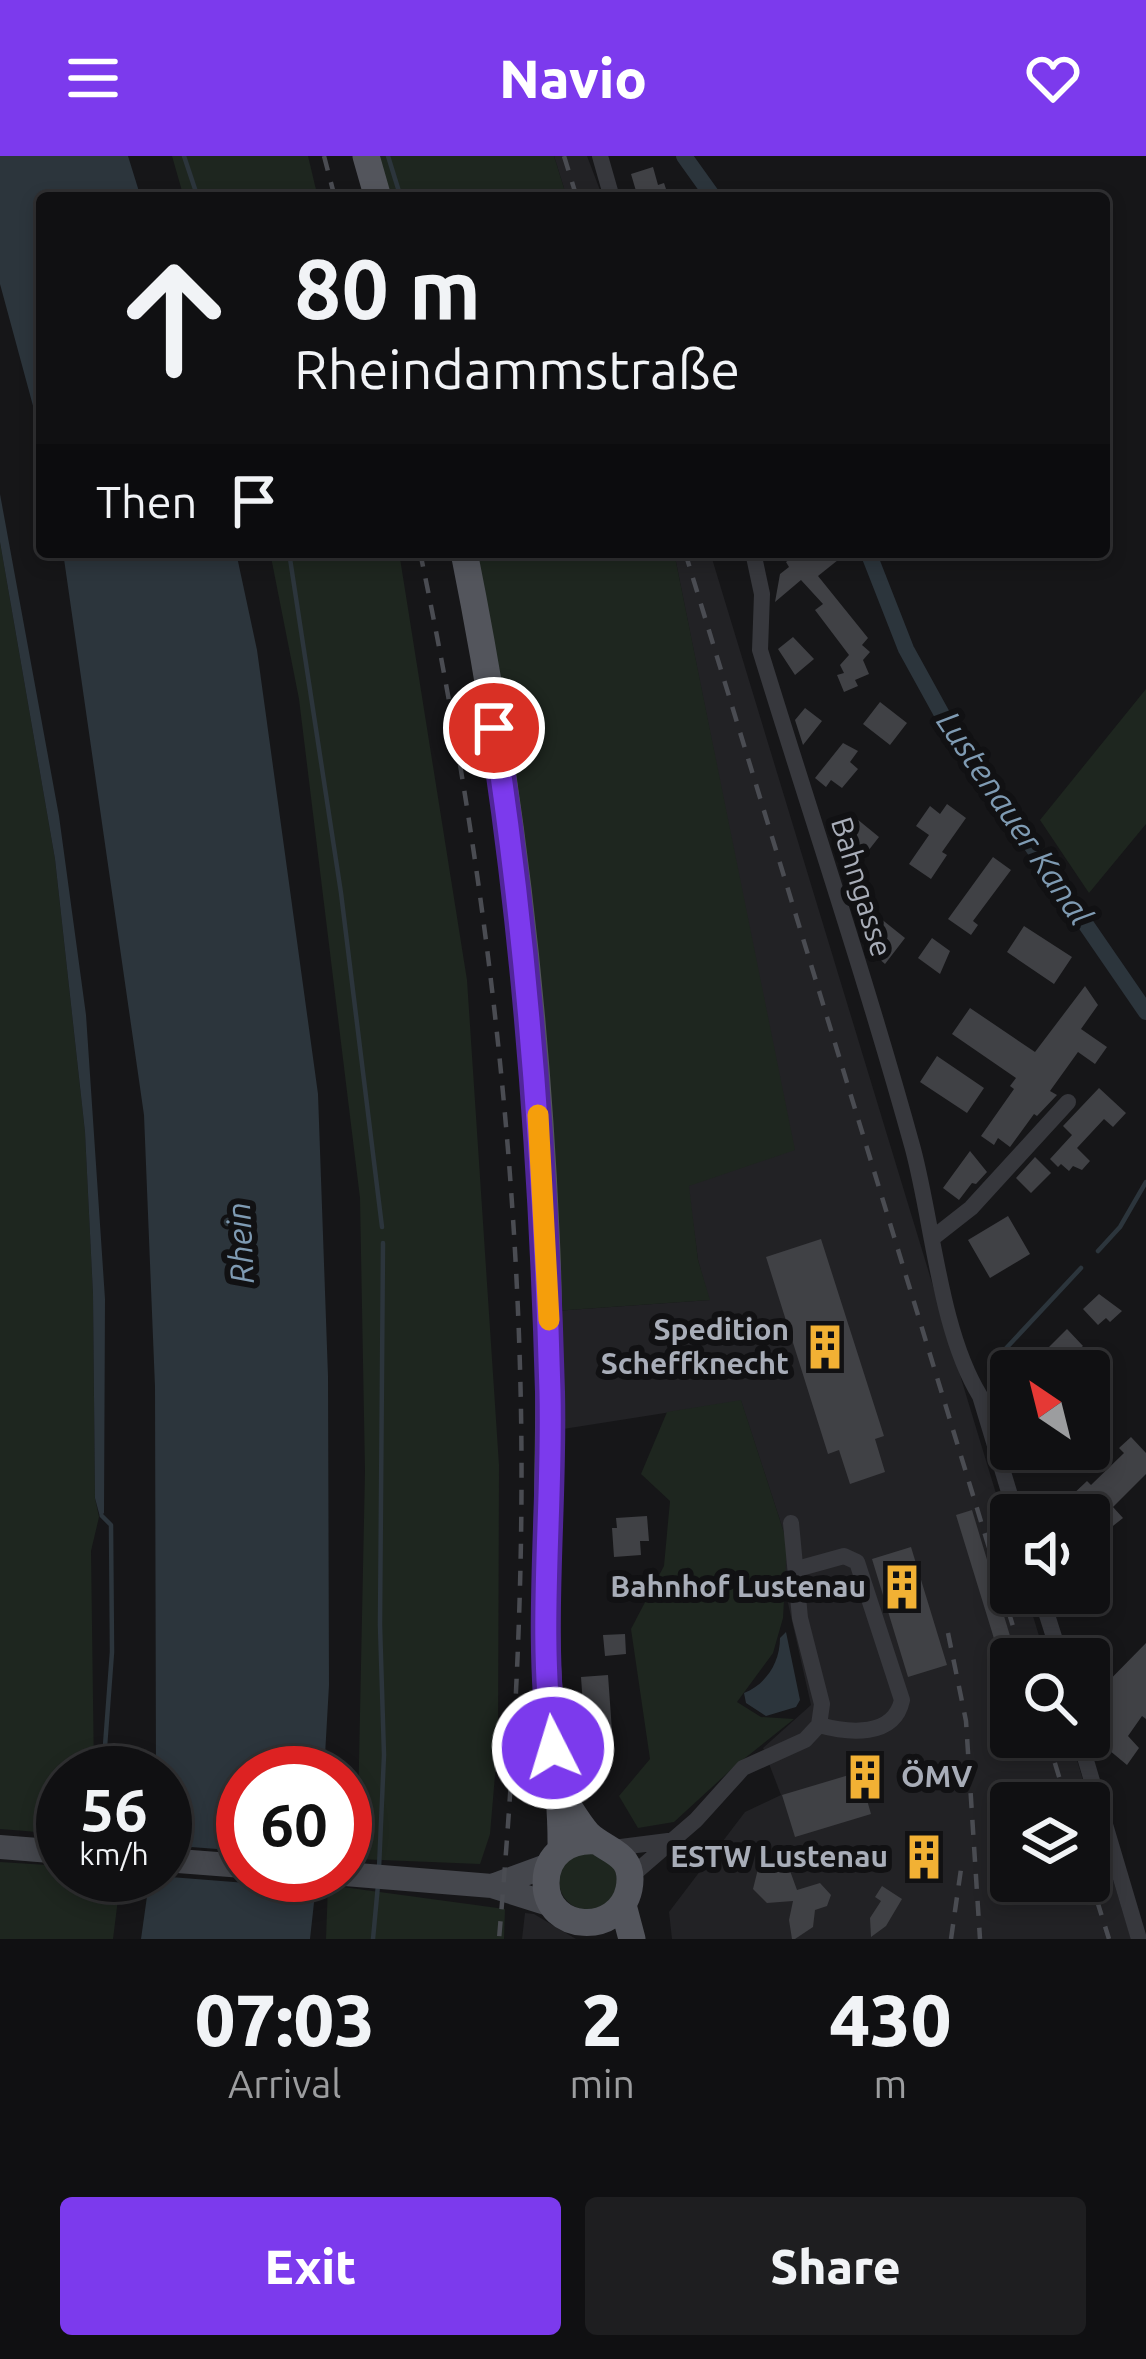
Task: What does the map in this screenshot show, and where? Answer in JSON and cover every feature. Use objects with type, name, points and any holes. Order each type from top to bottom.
[{"type":"main road","points":[[366,156],[376,192]]},
{"type":"main road","points":[[465,558],[514,859],[534,1046],[546,1230],[549,1716],[561,1795],[547,1892],[552,1905]]},
{"type":"main road","points":[[561,1795],[627,1867],[632,1939]]},
{"type":"main road","points":[[492,1886],[583,1840],[604,1845]]},
{"type":"main road","points":[[0,1847],[36,1850]]},
{"type":"main road","points":[[372,1876],[492,1886],[552,1905],[571,1921],[603,1931],[626,1892]]},
{"type":"street","points":[[600,156],[611,192]]},
{"type":"street","name":"Bahngasse","points":[[754,558],[762,594],[760,650],[913,1149],[957,1338],[1010,1494]]},
{"type":"street","points":[[934,1237],[971,1208],[1069,1102]]},
{"type":"street","points":[[626,1892],[742,1768],[805,1740],[818,1725],[821,1704],[800,1618],[791,1522]]},
{"type":"street","points":[[796,1569],[844,1556],[857,1562],[902,1700],[899,1713],[889,1723],[867,1730],[818,1725]]},
{"type":"street","points":[[1085,1758],[1139,1939]]},
{"type":"street","points":[[604,1845],[674,1839]]},
{"type":"shaded area","points":[[172,156],[308,156],[317,192],[182,192]]},
{"type":"shaded area","points":[[373,156],[554,156],[565,192],[384,192]]},
{"type":"shaded area","points":[[554,156],[587,156],[601,192],[565,192]]},
{"type":"shaded area","points":[[0,542],[55,859],[85,1132],[99,1517],[91,1551],[94,1746],[36,1746],[36,1832],[0,1829]]},
{"type":"shaded area","points":[[271,558],[400,558],[467,980],[499,1465],[498,1740],[490,1834],[480,1864],[372,1860],[372,1746],[359,1746],[365,1471],[360,1198],[299,699]]},
{"type":"shaded area","points":[[472,558],[675,558],[795,1150],[689,1186],[698,1260],[710,1300],[554,1311]]},
{"type":"shaded area","points":[[675,558],[712,558],[996,1494],[990,1494],[990,1614],[1032,1614],[1040,1638],[990,1638],[990,1758],[1076,1758],[1084,1782],[990,1782],[990,1902],[1110,1902],[1110,1869],[1131,1939],[672,1939],[669,1912],[745,1812],[781,1795],[763,1748],[811,1705],[783,1581],[787,1542],[741,1401],[557,1430],[554,1311],[709,1300],[688,1186],[769,1028]]},
{"type":"shaded area","points":[[1146,689],[1146,824],[1089,893],[1040,820]]},
{"type":"shaded area","points":[[741,1400],[787,1542],[783,1618],[773,1653],[737,1702],[761,1717],[794,1719],[674,1822],[638,1828],[619,1796],[650,1759],[631,1629],[664,1566],[670,1501],[641,1474],[667,1412]]},
{"type":"shaded area","points":[[588,1852],[609,1860],[617,1881],[609,1902],[588,1910],[567,1902],[559,1881],[567,1860]]},
{"type":"shaded area","points":[[0,1862],[36,1864],[36,1902],[118,1902],[113,1939],[0,1939]]},
{"type":"shaded area","points":[[372,1891],[505,1909],[504,1939],[326,1939],[327,1902],[372,1902]]},
{"type":"shaded area","points":[[525,1913],[534,1914],[576,1939],[522,1939]]},
{"type":"water","points":[[0,156],[128,156],[139,192],[36,192],[36,417],[0,284]]},
{"type":"water","points":[[0,494],[59,816],[86,1015],[105,1299],[104,1513],[100,1517],[95,1498],[85,1132],[55,859],[0,542]]},
{"type":"water","name":"Rhein","points":[[64,558],[237,558],[257,650],[318,1094],[328,1376],[329,1685],[326,1746],[216,1746],[216,1902],[314,1902],[310,1939],[141,1939],[146,1902],[192,1902],[192,1746],[156,1746],[155,1387],[144,1115]]},
{"type":"water","points":[[786,1632],[800,1700],[796,1707],[766,1716],[746,1703],[744,1693],[770,1672]]},
{"type":"pier","points":[[192,1847],[216,1849],[216,1881],[192,1879]]},
{"type":"building","points":[[653,167],[658,185],[664,183],[667,192],[633,192],[631,174]]},
{"type":"building","points":[[791,558],[840,558],[818,576],[868,638],[862,645],[870,652],[863,660],[869,674],[855,680],[858,686],[844,692],[837,675],[844,673],[840,665],[849,655],[815,610],[823,604],[801,580],[775,602],[780,574],[789,567],[786,562]]},
{"type":"building","points":[[793,637],[814,659],[795,675],[778,649]]},
{"type":"building","points":[[880,702],[907,723],[890,745],[863,724]]},
{"type":"building","points":[[805,708],[822,721],[803,745],[795,720]]},
{"type":"building","points":[[843,743],[858,751],[850,762],[858,769],[842,788],[831,780],[826,787],[815,778]]},
{"type":"building","points":[[947,804],[966,818],[942,852],[947,855],[931,879],[909,864],[929,835],[916,826],[930,806],[940,814]]},
{"type":"building","points":[[857,819],[879,837],[861,860],[840,840]]},
{"type":"building","points":[[993,857],[1011,870],[973,921],[978,925],[971,935],[948,919]]},
{"type":"building","points":[[875,914],[905,938],[885,964],[867,948],[861,930]]},
{"type":"building","points":[[1024,926],[1072,957],[1054,984],[1007,952]]},
{"type":"building","points":[[932,938],[950,951],[940,974],[918,958]]},
{"type":"building","points":[[1085,986],[1098,1005],[1081,1029],[1107,1047],[1095,1064],[1078,1052],[1050,1091],[1057,1095],[1034,1114],[1010,1147],[998,1138],[994,1145],[981,1136],[1014,1089],[1010,1086],[1016,1078],[952,1034],[970,1008],[1035,1052]]},
{"type":"building","points":[[937,1056],[984,1088],[967,1113],[920,1082]]},
{"type":"building","points":[[1099,1088],[1126,1113],[1113,1127],[1104,1119],[1077,1148],[1090,1161],[1082,1170],[1058,1167],[1050,1159],[1072,1135],[1063,1126]]},
{"type":"building","points":[[970,1151],[987,1172],[959,1200],[943,1188]]},
{"type":"building","points":[[1035,1157],[1051,1173],[1031,1193],[1016,1178]]},
{"type":"building","points":[[1008,1216],[1030,1254],[990,1278],[968,1240]]},
{"type":"building","name":"Spedition Scheffknecht","points":[[821,1239],[884,1436],[875,1439],[885,1472],[850,1484],[839,1450],[828,1454],[766,1257]]},
{"type":"building","points":[[1099,1294],[1122,1311],[1098,1325],[1083,1309]]},
{"type":"building","points":[[1067,1329],[1083,1346],[1078,1350],[1046,1350]]},
{"type":"building","points":[[1131,1437],[1146,1453],[1146,1474],[1113,1507],[1123,1518],[1110,1528],[1110,1494],[1073,1494],[1110,1470],[1124,1453],[1119,1448]]},
{"type":"building","points":[[972,1510],[990,1570],[990,1614],[1003,1614],[1011,1638],[994,1638],[956,1515]]},
{"type":"building","points":[[647,1516],[649,1541],[640,1541],[641,1555],[614,1557],[616,1518]]},
{"type":"building","points":[[911,1547],[947,1665],[908,1677],[872,1559]]},
{"type":"building","points":[[625,1634],[626,1654],[605,1656],[603,1635]]},
{"type":"building","points":[[1146,1643],[1146,1719],[1142,1716],[1128,1736],[1139,1748],[1127,1765],[1110,1751],[1110,1680]]},
{"type":"building","points":[[608,1675],[612,1731],[585,1733],[581,1677]]},
{"type":"building","points":[[859,1772],[871,1814],[795,1837],[782,1795]]},
{"type":"building","name":"ESTW Lustenau","points":[[929,1835],[940,1873],[918,1879],[907,1842]]},
{"type":"building","points":[[770,1862],[789,1868],[797,1890],[820,1883],[831,1895],[827,1906],[815,1910],[813,1927],[795,1939],[789,1920],[793,1901],[767,1903],[753,1889],[758,1869]]},
{"type":"building","points":[[882,1886],[902,1899],[886,1926],[871,1937],[870,1918],[881,1901],[875,1897]]},
{"type":"waterway","points":[[184,156],[196,192]]},
{"type":"waterway","points":[[388,156],[399,192]]},
{"type":"waterway","name":"Lustenauer Kanal","points":[[684,156],[710,192]]},
{"type":"waterway","points":[[290,558],[341,893],[382,1227]]},
{"type":"waterway","name":"Lustenauer Kanal","points":[[870,558],[906,649],[944,718],[1146,1012]]},
{"type":"waterway","points":[[1098,1251],[1120,1227],[1146,1182]]},
{"type":"waterway","points":[[379,1868],[384,1755],[380,1625],[383,1243]]},
{"type":"waterway","points":[[1004,1350],[1081,1268]]},
{"type":"waterway","points":[[102,1516],[111,1525],[112,1652],[105,1746]]},
{"type":"waterway","points":[[373,1939],[378,1885]]},
{"type":"railway","points":[[324,156],[333,192]]},
{"type":"railway","points":[[564,156],[575,192]]},
{"type":"railway","points":[[421,558],[477,871],[502,1087],[518,1303],[519,1609],[499,1939]]},
{"type":"railway","points":[[687,558],[1017,1638]]},
{"type":"railway","points":[[948,1633],[966,1721],[980,1939]]},
{"type":"railway","points":[[1053,1758],[1061,1782]]},
{"type":"railway","points":[[951,1939],[962,1862]]},
{"type":"railway","points":[[1097,1902],[1109,1939]]},
{"type":"slow traffic","points":[[538,1115],[549,1320]]},
{"type":"place","name":"Spedition Scheffknecht","points":[[825,1347]]},
{"type":"place","name":"Bahnhof Lustenau","points":[[902,1587]]},
{"type":"place","name":"ÖMV","points":[[865,1777]]},
{"type":"place","name":"ESTW Lustenau","points":[[924,1857]]},
{"type":"route","points":[[494,728],[534,1046],[546,1230],[550,1397],[547,1656],[553,1748]]}]
